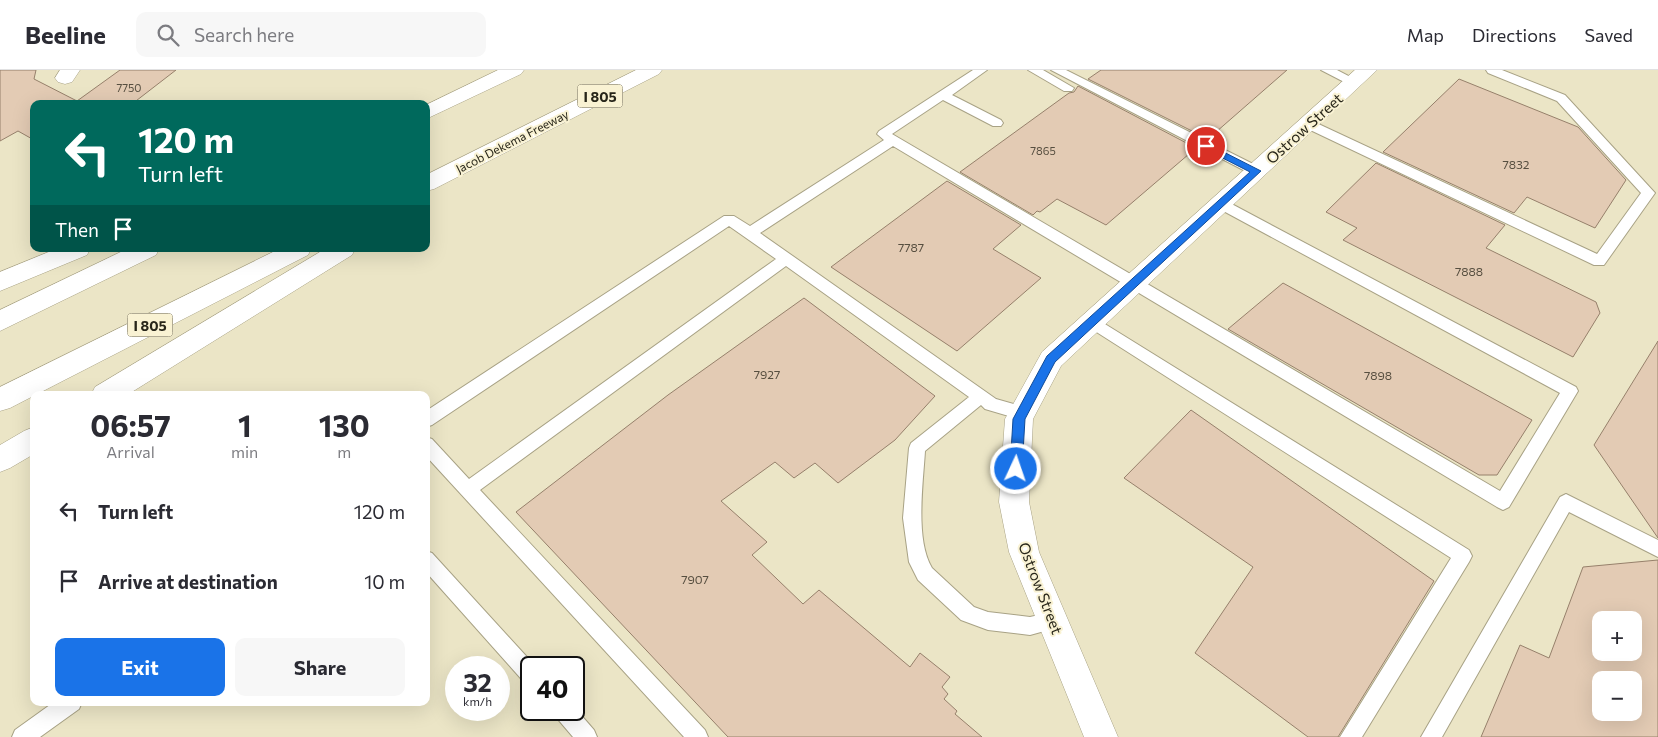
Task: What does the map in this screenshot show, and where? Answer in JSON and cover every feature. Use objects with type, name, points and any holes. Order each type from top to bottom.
[{"type":"main road","points":[[430,100],[500,70]]},
{"type":"main road","points":[[430,111],[514,70]]},
{"type":"main road","name":"Jacob Dekema Freeway","points":[[430,182],[652,70]]},
{"type":"main road","name":"Ostrow Street","points":[[1101,737],[1024,552],[1014,502],[1019,419],[1051,359],[1360,76]]},
{"type":"main road","points":[[430,195],[548,123]]},
{"type":"main road","points":[[0,282],[71,252]]},
{"type":"main road","points":[[0,320],[141,252]]},
{"type":"main road","name":"I 805","points":[[0,400],[293,252]]},
{"type":"main road","points":[[112,391],[338,252]]},
{"type":"main road","points":[[0,460],[30,441]]},
{"type":"lane","points":[[981,70],[883,134],[1503,502],[1570,391],[1221,204]]},
{"type":"lane","points":[[1034,70],[1072,90],[1082,83]]},
{"type":"lane","points":[[1058,70],[1256,171]]},
{"type":"lane","points":[[1327,70],[1360,76]]},
{"type":"lane","points":[[1308,124],[1598,261],[1648,193],[1561,98],[1492,70]]},
{"type":"lane","points":[[943,95],[997,123]]},
{"type":"lane","points":[[750,233],[893,140]]},
{"type":"lane","points":[[430,417],[729,219],[980,397],[991,404],[1022,413]]},
{"type":"lane","points":[[468,488],[786,259]]},
{"type":"lane","points":[[1092,322],[1463,556],[1350,737]]},
{"type":"lane","points":[[980,397],[917,448],[912,518],[918,562],[925,574],[968,614],[988,621],[1030,626],[1052,621]]},
{"type":"lane","points":[[430,448],[698,737]]},
{"type":"lane","points":[[1431,737],[1566,502],[1658,549]]},
{"type":"lane","points":[[430,563],[520,663]]},
{"type":"lane","points":[[22,737],[66,706]]},
{"type":"lane","points":[[573,721],[587,737]]},
{"type":"building","points":[[0,70],[36,70],[34,79],[75,100],[30,100],[30,138],[18,131],[0,141]]},
{"type":"building","points":[[120,70],[176,70],[137,100],[78,100]]},
{"type":"building","points":[[1101,70],[1287,70],[1208,139],[1088,79]]},
{"type":"building","points":[[1459,79],[1578,127],[1626,180],[1595,228],[1527,197],[1514,213],[1383,152]]},
{"type":"building","points":[[1078,86],[1196,148],[1106,225],[1057,199],[1033,215],[960,172],[1069,93],[1074,92]]},
{"type":"building","points":[[1376,163],[1505,225],[1486,248],[1596,302],[1600,313],[1573,357],[1343,240],[1357,228],[1326,212]]},
{"type":"building","points":[[947,181],[1021,225],[993,249],[1041,278],[957,351],[831,267]]},
{"type":"building","points":[[1283,283],[1532,420],[1497,475],[1479,475],[1228,329]]},
{"type":"building","points":[[804,298],[935,396],[895,440],[838,483],[815,463],[794,478],[775,462],[721,501],[767,542],[752,555],[803,604],[819,590],[910,667],[920,653],[950,677],[942,687],[948,694],[944,699],[957,711],[955,714],[982,737],[728,737],[516,512],[668,395]]},
{"type":"building","points":[[1658,341],[1658,538],[1594,445]]},
{"type":"building","points":[[1191,410],[1434,581],[1338,737],[1308,737],[1195,653],[1253,567],[1124,478]]},
{"type":"building","points":[[1658,560],[1658,737],[1481,737],[1520,645],[1549,658],[1583,567]]},
{"type":"route","points":[[1016,469],[1019,419],[1051,359],[1256,171],[1206,146]]}]
